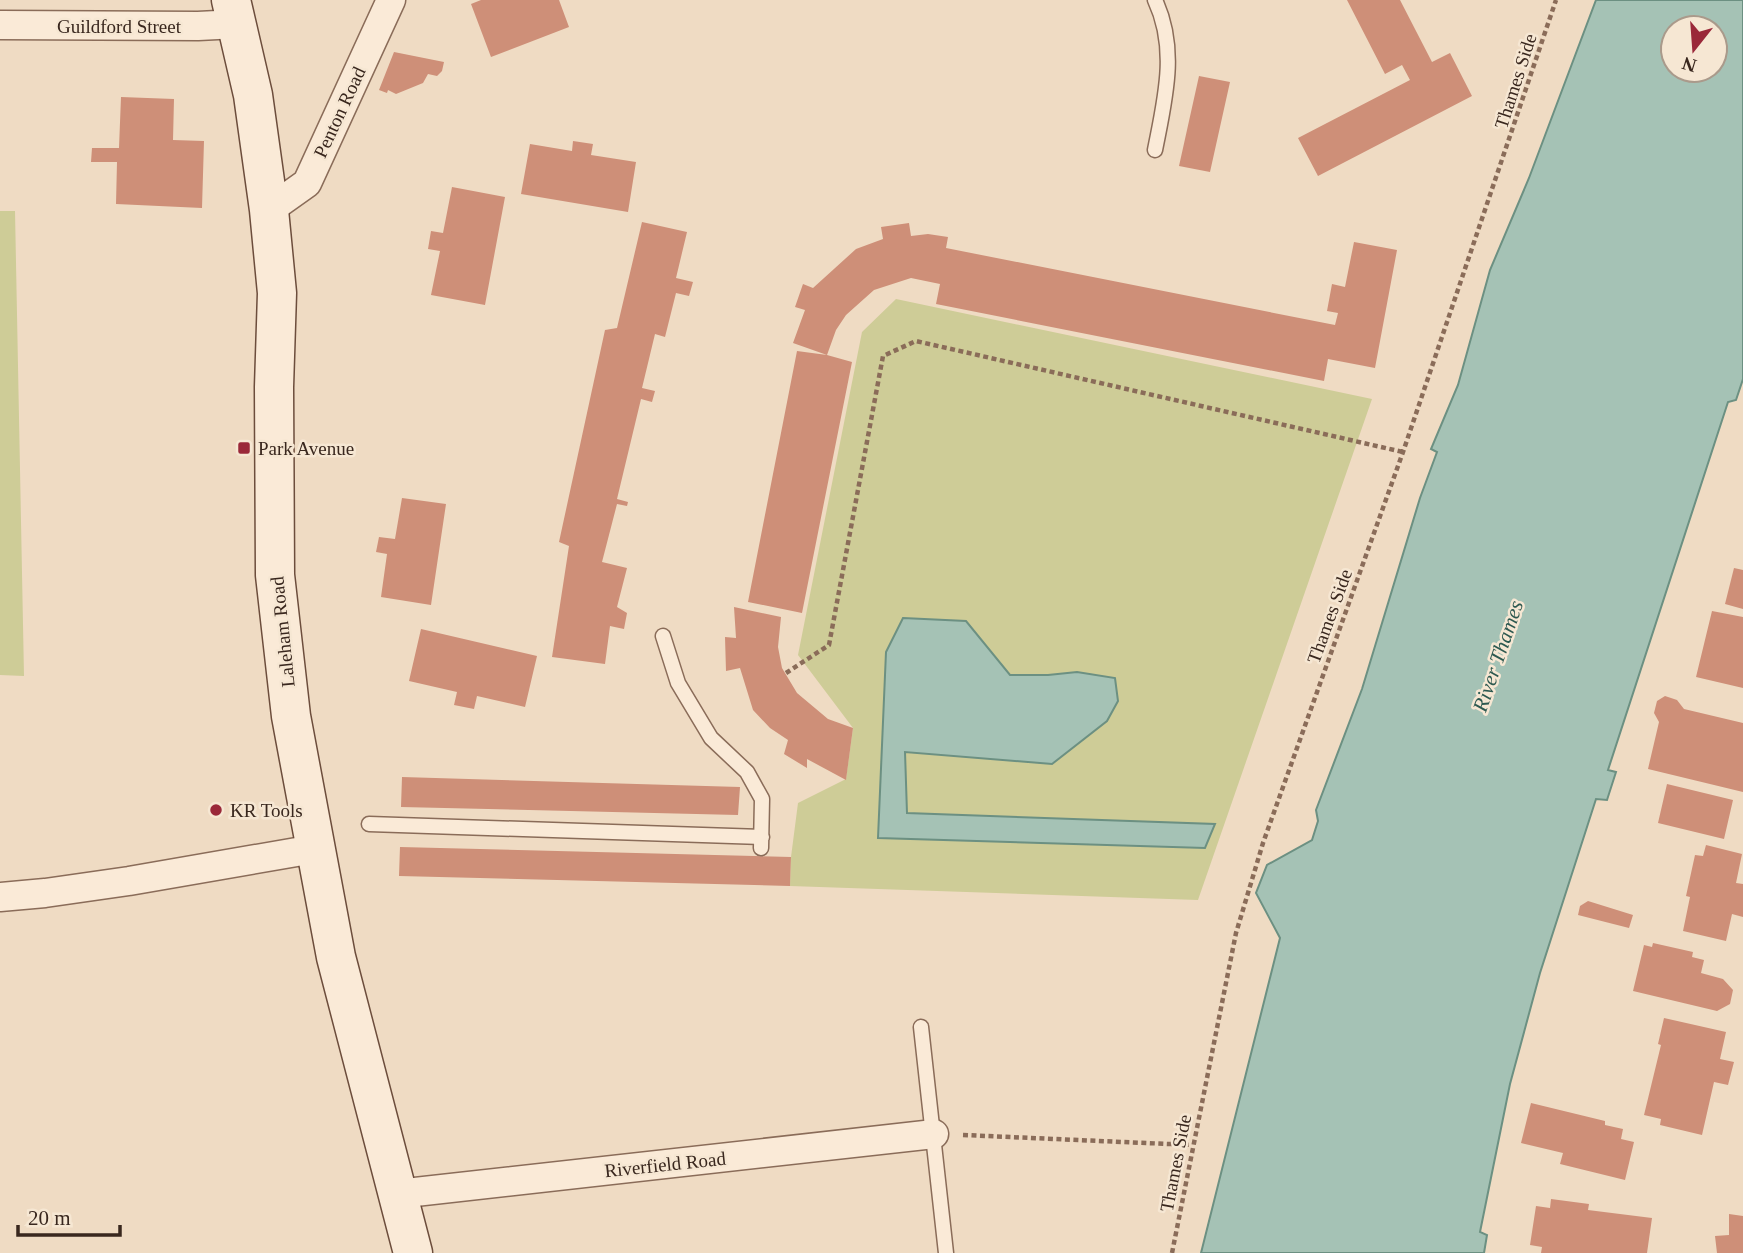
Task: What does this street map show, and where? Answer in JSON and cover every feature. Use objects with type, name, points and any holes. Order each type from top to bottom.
[{"type":"main road","name":"Laleham Road","points":[[234,12],[253,95],[269,209],[277,293],[274,387],[275,575],[292,716],[335,957],[413,1253]]},
{"type":"street","name":"Penton Road","points":[[269,209],[307,183],[391,0]]},
{"type":"street","name":"Guildford Street","points":[[0,25],[198,26],[234,12]]},
{"type":"street","points":[[0,897],[129,881],[314,849]]},
{"type":"street","name":"Riverfield Road","points":[[397,1194],[934,1134]]},
{"type":"lane","points":[[1155,0],[1163,16],[1170,52],[1166,93],[1155,150]]},
{"type":"lane","points":[[369,824],[762,843],[762,799],[747,772],[711,738],[678,683],[663,636]]},
{"type":"lane","points":[[921,1027],[946,1253]]},
{"type":"path","name":"Thames Side","points":[[1172,1253],[1236,933],[1263,843],[1403,452],[1556,0]]},
{"type":"path","points":[[786,673],[829,645],[883,356],[916,341],[1403,452]]},
{"type":"path","points":[[934,1134],[1192,1145]]},
{"type":"shaded area","points":[[0,211],[15,211],[24,676],[0,675]]},
{"type":"shaded area","points":[[896,299],[1372,399],[1198,900],[790,886],[798,803],[846,779],[853,728],[798,655],[862,332]]},
{"type":"water","name":"River Thames","points":[[1596,0],[1743,0],[1743,379],[1736,400],[1728,402],[1608,770],[1616,772],[1607,800],[1596,799],[1540,973],[1510,1084],[1480,1232],[1487,1235],[1484,1253],[1201,1253],[1280,938],[1256,893],[1267,865],[1312,840],[1318,821],[1316,810],[1362,689],[1420,498],[1437,452],[1431,449],[1458,385],[1490,270],[1529,178]]},
{"type":"water","points":[[903,618],[966,621],[1010,675],[1077,672],[1115,678],[1118,701],[1107,721],[1052,764],[905,752],[907,813],[1215,824],[1205,848],[878,838],[886,652]]},
{"type":"building","points":[[481,0],[559,0],[569,27],[491,57],[471,4]]},
{"type":"building","points":[[1347,0],[1400,0],[1432,62],[1450,53],[1472,96],[1318,176],[1298,138],[1410,80],[1402,65],[1385,74]]},
{"type":"building","points":[[394,52],[444,62],[442,71],[437,76],[428,74],[423,83],[396,94],[379,90]]},
{"type":"building","points":[[1199,76],[1230,82],[1210,172],[1179,166]]},
{"type":"building","points":[[121,97],[174,99],[173,140],[204,141],[202,208],[116,204],[117,162],[91,162],[92,148],[119,148]]},
{"type":"building","points":[[573,141],[593,144],[591,155],[636,162],[628,212],[521,194],[530,144],[572,151]]},
{"type":"building","points":[[452,187],[505,197],[485,305],[431,295],[440,251],[428,249],[431,231],[443,233]]},
{"type":"building","points":[[642,222],[687,232],[676,278],[693,282],[689,296],[676,293],[665,337],[655,334],[642,388],[655,391],[652,402],[641,399],[617,499],[628,502],[627,506],[617,504],[602,562],[627,568],[617,607],[627,613],[624,629],[610,626],[605,664],[552,657],[569,546],[559,542],[605,330],[617,328]]},
{"type":"building","points":[[909,223],[911,236],[928,234],[948,237],[946,248],[1335,325],[1338,313],[1327,311],[1332,284],[1345,287],[1354,242],[1397,250],[1375,368],[1328,359],[1324,381],[936,304],[940,284],[911,278],[874,290],[846,315],[836,330],[827,355],[793,343],[805,310],[795,307],[803,284],[813,288],[856,249],[883,239],[881,227]]},
{"type":"building","points":[[797,351],[852,362],[802,613],[748,602]]},
{"type":"building","points":[[402,498],[446,504],[431,605],[381,597],[387,554],[376,552],[379,537],[395,539]]},
{"type":"building","points":[[1734,568],[1743,570],[1743,609],[1725,604]]},
{"type":"building","points":[[734,607],[781,617],[778,647],[782,668],[797,693],[828,719],[853,728],[846,780],[807,759],[807,768],[784,754],[788,740],[770,728],[753,710],[740,668],[726,671],[725,637],[736,638]]},
{"type":"building","points":[[1712,611],[1743,617],[1743,688],[1696,677]]},
{"type":"building","points":[[421,629],[537,656],[525,707],[477,696],[474,709],[454,705],[457,692],[409,681]]},
{"type":"building","points":[[1665,696],[1677,700],[1684,709],[1743,723],[1743,792],[1648,769],[1659,722],[1654,713],[1657,701]]},
{"type":"building","points":[[402,777],[740,787],[738,815],[401,807]]},
{"type":"building","points":[[1667,784],[1733,800],[1724,839],[1658,823]]},
{"type":"building","points":[[1706,845],[1742,854],[1736,883],[1743,884],[1743,917],[1732,914],[1726,941],[1683,931],[1690,897],[1686,896],[1695,855],[1703,856]]},
{"type":"building","points":[[400,847],[791,857],[790,886],[399,876]]},
{"type":"building","points":[[1588,901],[1633,915],[1629,928],[1578,915],[1580,906]]},
{"type":"building","points":[[1653,943],[1693,952],[1692,957],[1704,960],[1701,973],[1723,979],[1733,990],[1730,1004],[1717,1011],[1633,991],[1644,945],[1652,947]]},
{"type":"building","points":[[1664,1018],[1726,1032],[1720,1059],[1734,1062],[1728,1085],[1714,1082],[1702,1135],[1660,1125],[1661,1119],[1644,1115],[1661,1045],[1658,1044]]},
{"type":"building","points":[[1531,1103],[1605,1121],[1605,1125],[1623,1129],[1621,1139],[1634,1142],[1625,1180],[1560,1164],[1563,1153],[1521,1143]]},
{"type":"building","points":[[1551,1199],[1589,1204],[1588,1210],[1652,1218],[1647,1253],[1541,1253],[1542,1247],[1530,1245],[1536,1206],[1550,1208]]},
{"type":"building","points":[[1729,1214],[1743,1216],[1743,1253],[1717,1253],[1715,1236],[1729,1235]]},
{"type":"place","name":"Park Avenue","points":[[244,448]]},
{"type":"place","name":"KR Tools","points":[[216,810]]}]
